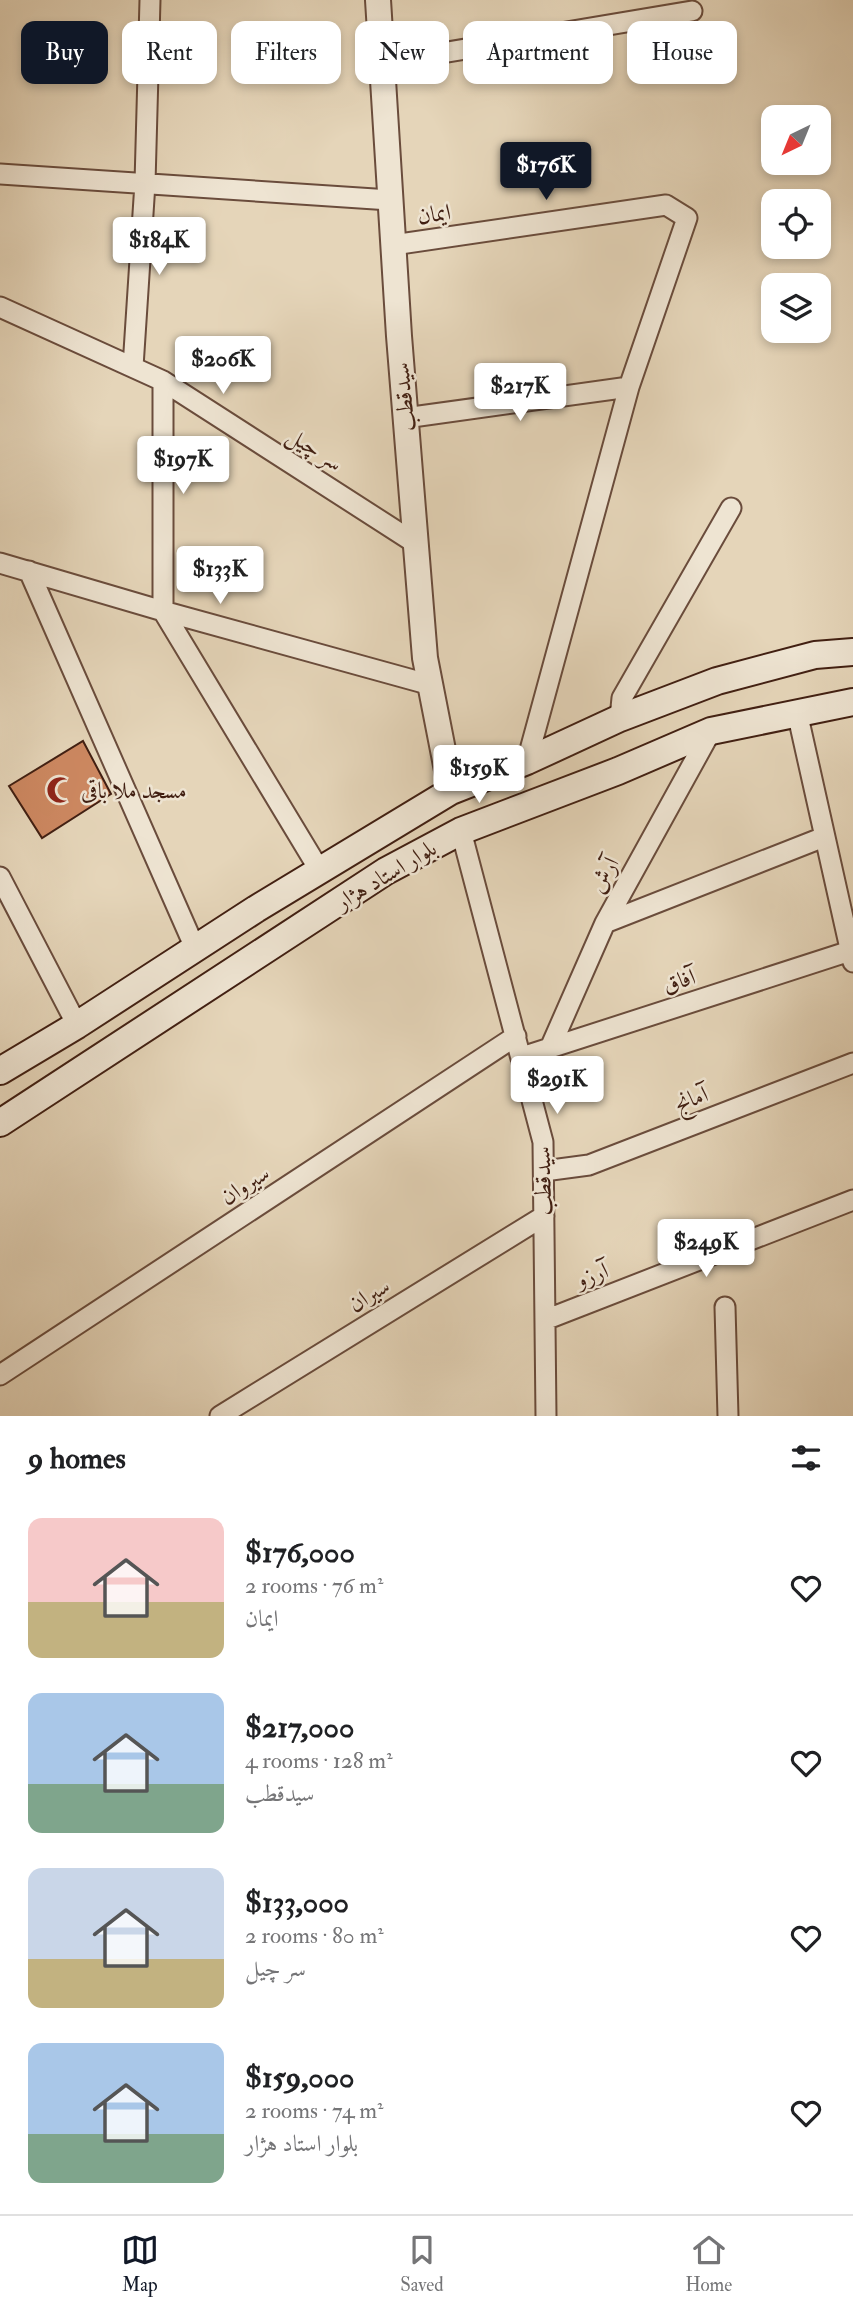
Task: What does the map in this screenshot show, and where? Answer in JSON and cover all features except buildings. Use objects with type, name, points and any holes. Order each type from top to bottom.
[{"type":"main road","name":"بلوار استاد هژار","points":[[0,1071],[451,791],[527,761],[620,718],[717,681],[815,655],[853,652]]},
{"type":"main road","name":"بلوار استاد هژار","points":[[0,1123],[386,871],[461,831],[618,771],[711,731],[853,702]]},
{"type":"main road","points":[[451,791],[461,831]]},
{"type":"street","points":[[133,367],[145,184],[150,0]]},
{"type":"street","name":"سیدقطب","points":[[378,0],[379,21]]},
{"type":"street","points":[[449,52],[692,11]]},
{"type":"street","name":"سیدقطب","points":[[383,84],[405,418],[425,658],[451,791]]},
{"type":"street","points":[[0,174],[390,200]]},
{"type":"street","name":"ایمان","points":[[393,245],[666,205],[687,218],[629,387]]},
{"type":"street","name":"سر چیل","points":[[0,307],[163,381],[415,543]]},
{"type":"street","points":[[163,381],[163,611],[320,871]]},
{"type":"street","points":[[405,418],[629,387],[527,761]]},
{"type":"street","points":[[620,718],[621,698],[731,508]]},
{"type":"street","points":[[0,564],[431,685]]},
{"type":"street","points":[[29,571],[195,948]]},
{"type":"street","points":[[797,712],[852,957]]},
{"type":"street","name":"آرش","points":[[550,1048],[605,923],[711,731]]},
{"type":"street","name":"سیدقطب","points":[[461,831],[543,1142],[546,1416]]},
{"type":"street","points":[[605,923],[824,837]]},
{"type":"street","points":[[0,877],[77,1025]]},
{"type":"street","name":"آفاق","points":[[522,1057],[852,957]]},
{"type":"street","name":"سیروان","points":[[0,1375],[516,1035]]},
{"type":"street","name":"آمانج","points":[[544,1171],[589,1165],[853,1063]]},
{"type":"street","name":"آرزو","points":[[545,1320],[853,1200]]},
{"type":"street","name":"سیران","points":[[220,1416],[544,1216]]},
{"type":"street","points":[[726,1307],[728,1416]]},
{"type":"place","name":"مسجد ملا باقی","points":[[60,790]]}]
